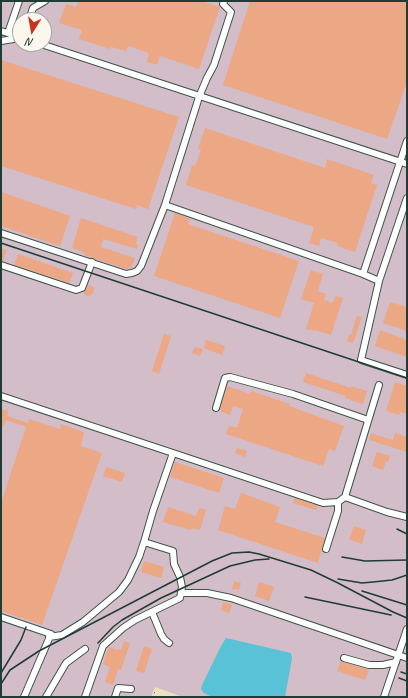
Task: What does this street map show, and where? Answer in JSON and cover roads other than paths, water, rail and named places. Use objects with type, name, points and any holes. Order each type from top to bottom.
[{"type":"lane","points":[[8,33],[19,1]]},
{"type":"lane","points":[[32,12],[34,8],[46,1]]},
{"type":"lane","points":[[1,233],[126,274],[137,271],[141,266],[165,205],[199,96],[214,65],[231,12],[223,4],[224,1]]},
{"type":"lane","points":[[1,31],[12,35]]},
{"type":"lane","points":[[1,40],[12,39]]},
{"type":"lane","points":[[52,48],[407,164]]},
{"type":"lane","points":[[363,274],[407,141]]},
{"type":"lane","points":[[407,198],[379,281],[361,360],[407,375]]},
{"type":"lane","points":[[165,205],[363,274],[379,281]]},
{"type":"lane","points":[[1,265],[76,290],[82,288],[92,262]]},
{"type":"lane","points":[[216,408],[225,378],[230,377],[292,394],[368,420]]},
{"type":"lane","points":[[1,396],[324,503],[338,502],[344,497],[379,385]]},
{"type":"lane","points":[[49,637],[62,635],[83,622],[119,592],[128,580],[139,557],[173,453]]},
{"type":"lane","points":[[344,497],[387,512],[407,516]]},
{"type":"lane","points":[[326,549],[338,511],[338,502]]},
{"type":"lane","points":[[85,697],[103,646],[123,628],[135,620],[180,598],[182,593],[180,577],[174,564],[173,551],[144,542]]},
{"type":"lane","points":[[182,593],[207,593],[231,598],[407,658]]},
{"type":"lane","points":[[152,612],[160,634],[169,643]]},
{"type":"lane","points":[[1,617],[51,634],[24,697]]},
{"type":"lane","points":[[384,697],[407,630]]},
{"type":"lane","points":[[46,697],[66,663],[85,649]]},
{"type":"lane","points":[[344,658],[364,665],[383,665],[396,662]]},
{"type":"lane","points":[[115,697],[118,688],[131,689]]},
{"type":"water","points":[[226,638],[291,653],[292,658],[285,697],[212,697],[204,693],[201,689],[202,685]]},
{"type":"railway","points":[[1,243],[407,378]]},
{"type":"railway","points":[[397,529],[407,534]]},
{"type":"railway","points":[[1,684],[10,670],[39,651],[212,561],[232,553],[249,552],[259,554],[311,570],[407,618]]},
{"type":"railway","points":[[342,557],[365,561],[407,560]]},
{"type":"railway","points":[[98,643],[122,620],[161,598],[230,566],[255,560],[269,559]]},
{"type":"railway","points":[[338,579],[362,583],[392,580],[407,575]]},
{"type":"railway","points":[[362,591],[407,605]]},
{"type":"railway","points":[[305,597],[391,615]]},
{"type":"railway","points":[[1,673],[21,640],[26,627]]},
{"type":"railway","points":[[401,672],[407,674]]},
{"type":"railway","points":[[399,678],[407,681]]}]
